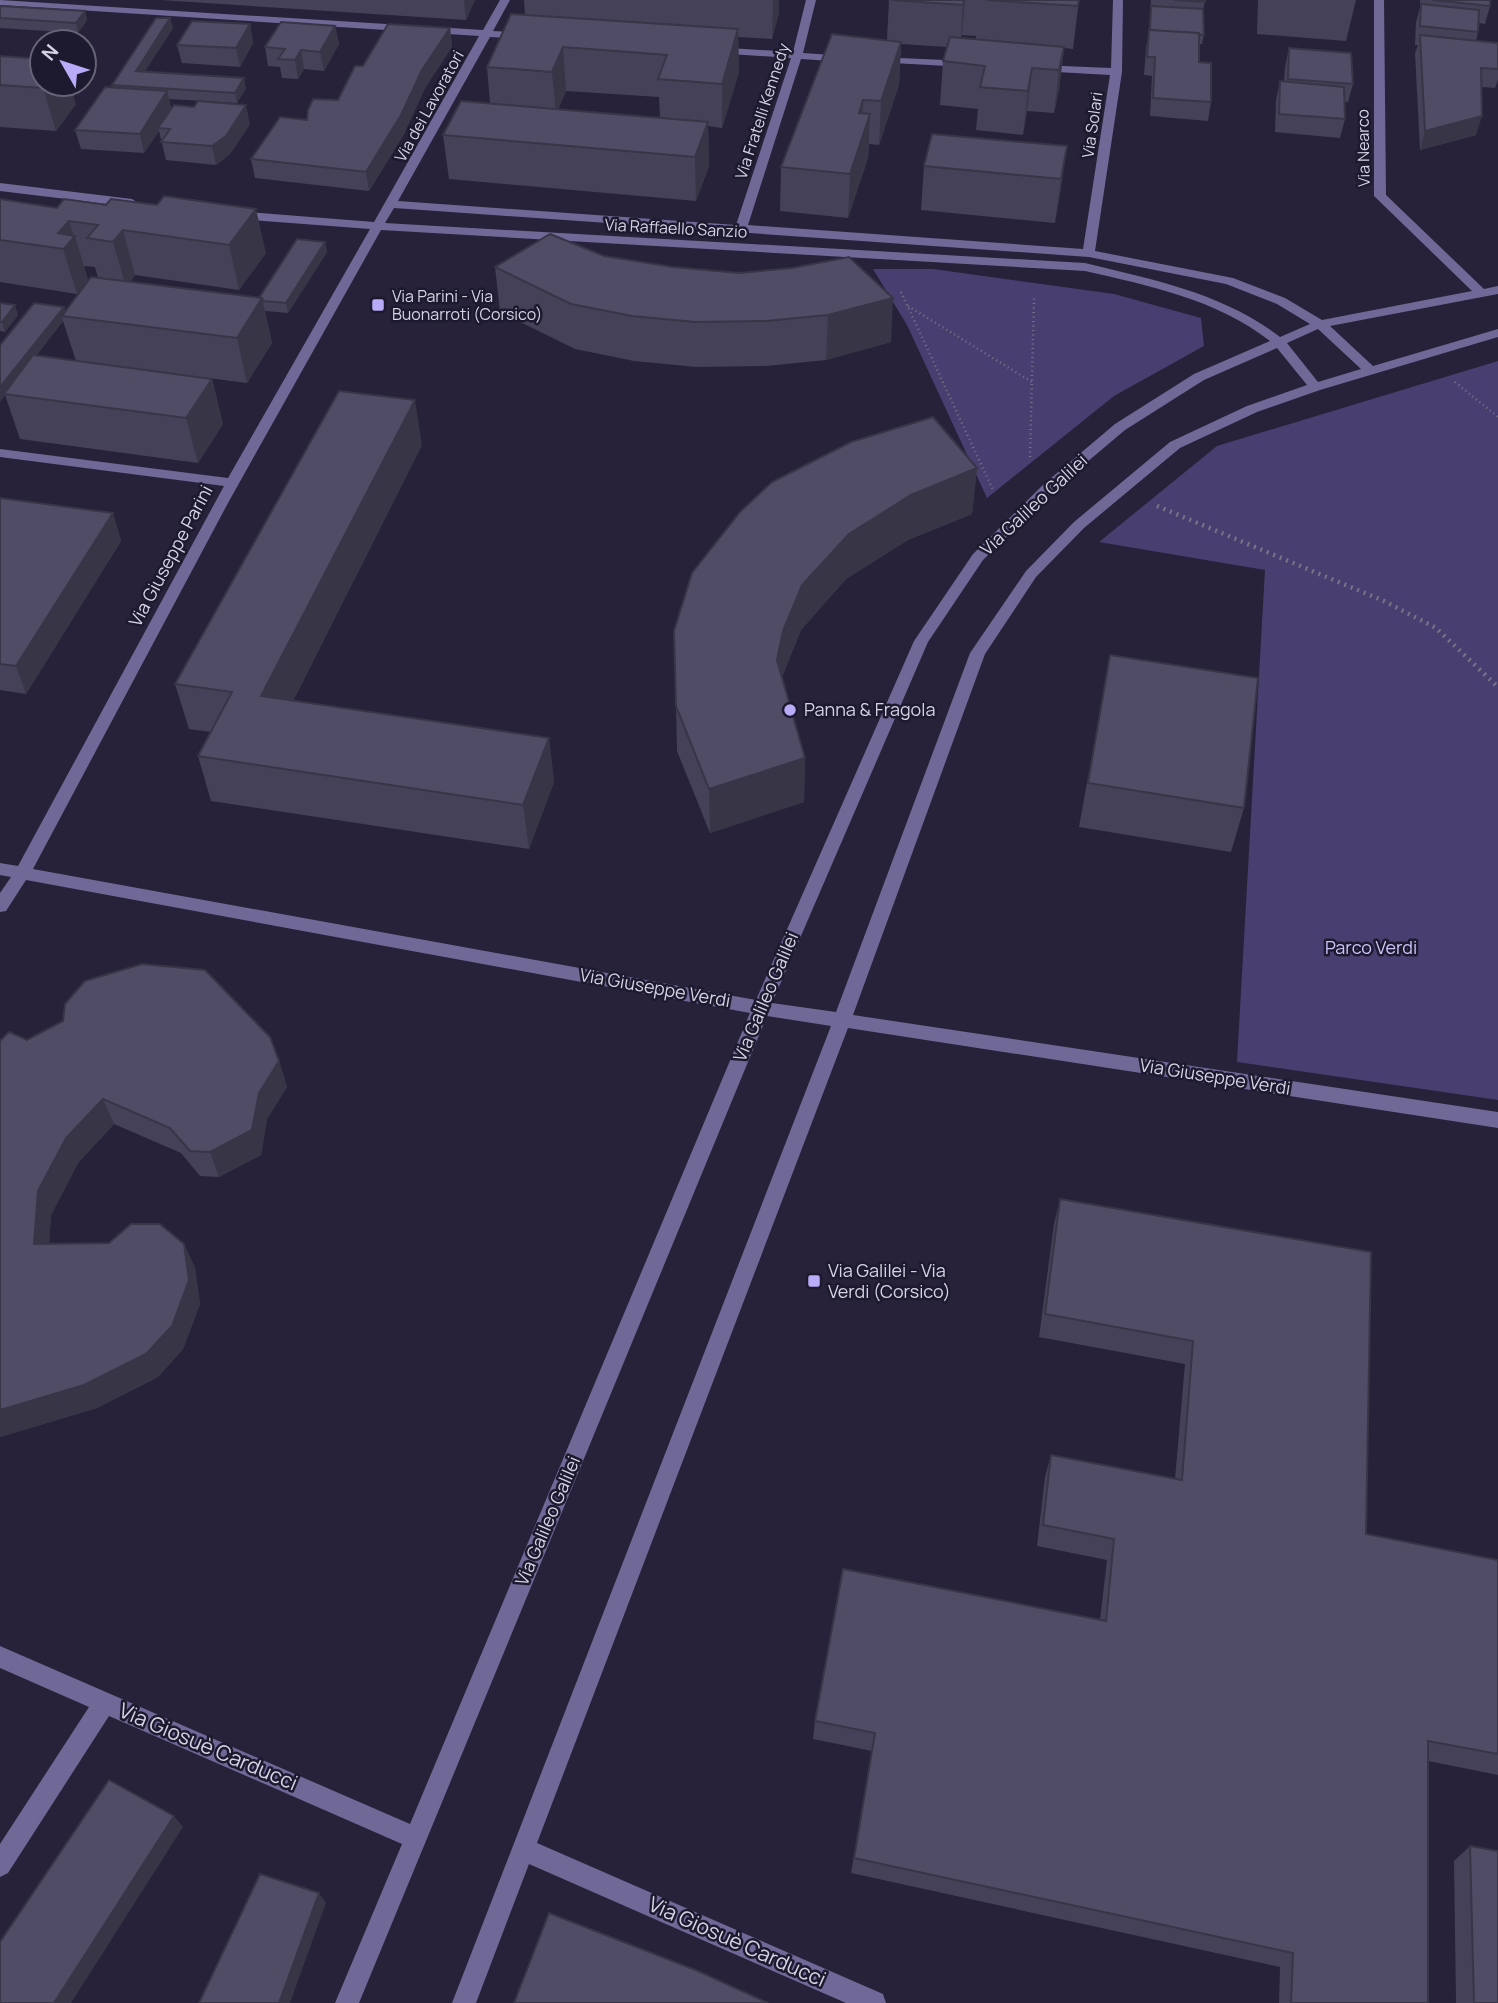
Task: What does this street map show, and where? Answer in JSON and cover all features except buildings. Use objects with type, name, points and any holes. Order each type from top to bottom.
[{"type":"street","name":"Via dei Lavoratori","points":[[379,226],[505,0]]},
{"type":"street","name":"Via Fratelli Kennedy","points":[[740,230],[797,56],[811,0]]},
{"type":"street","name":"Via Solari","points":[[1089,253],[1116,72],[1118,0]]},
{"type":"street","name":"Via Nearco","points":[[1379,0],[1380,196],[1481,293]]},
{"type":"street","points":[[0,2],[542,37]]},
{"type":"street","points":[[703,49],[977,65]]},
{"type":"street","points":[[1033,68],[1116,72]]},
{"type":"street","points":[[0,187],[147,204]]},
{"type":"street","name":"Via Raffaello Sanzio","points":[[391,204],[1089,253],[1229,281],[1282,301],[1320,324],[1370,370]]},
{"type":"street","name":"Via Raffaello Sanzio","points":[[227,214],[379,226],[1085,267],[1183,291],[1247,319],[1279,342],[1315,387]]},
{"type":"street","name":"Via Giuseppe Parini","points":[[0,906],[23,872],[233,483],[379,226]]},
{"type":"street","name":"Via Galileo Galilei","points":[[347,2003],[761,1008],[921,640],[978,557],[1041,495],[1120,426],[1199,377],[1320,324],[1498,290]]},
{"type":"street","points":[[464,2003],[842,1020],[978,653],[1031,574],[1079,525],[1175,445],[1252,409],[1315,387],[1498,333]]},
{"type":"street","points":[[0,453],[233,483]]},
{"type":"street","name":"Via Giuseppe Verdi","points":[[0,869],[761,1008],[1498,1120]]},
{"type":"street","name":"Via Giosuè Carducci","points":[[0,1657],[416,1838]]},
{"type":"street","points":[[0,1865],[104,1703]]},
{"type":"street","name":"Via Giosuè Carducci","points":[[523,1849],[874,2003]]},
{"type":"path","points":[[884,256],[1010,526]]},
{"type":"path","points":[[1034,264],[1030,457],[1041,495]]},
{"type":"path","points":[[906,304],[1033,382]]},
{"type":"path","points":[[1121,489],[1384,601],[1436,628],[1498,687]]},
{"type":"green space","points":[[873,269],[933,269],[1114,294],[1201,318],[1204,346],[1114,396],[987,498],[907,325]]},
{"type":"green space","name":"Parco Verdi","points":[[1498,361],[1498,1100],[1237,1062],[1265,570],[1099,542],[1217,446]]},
{"type":"place","name":"Via Parini - Via Buonarroti (Corsico)","points":[[378,305]]},
{"type":"place","name":"Panna & Fragola","points":[[790,710]]},
{"type":"place","name":"Via Galilei - Via Verdi (Corsico)","points":[[814,1281]]}]
